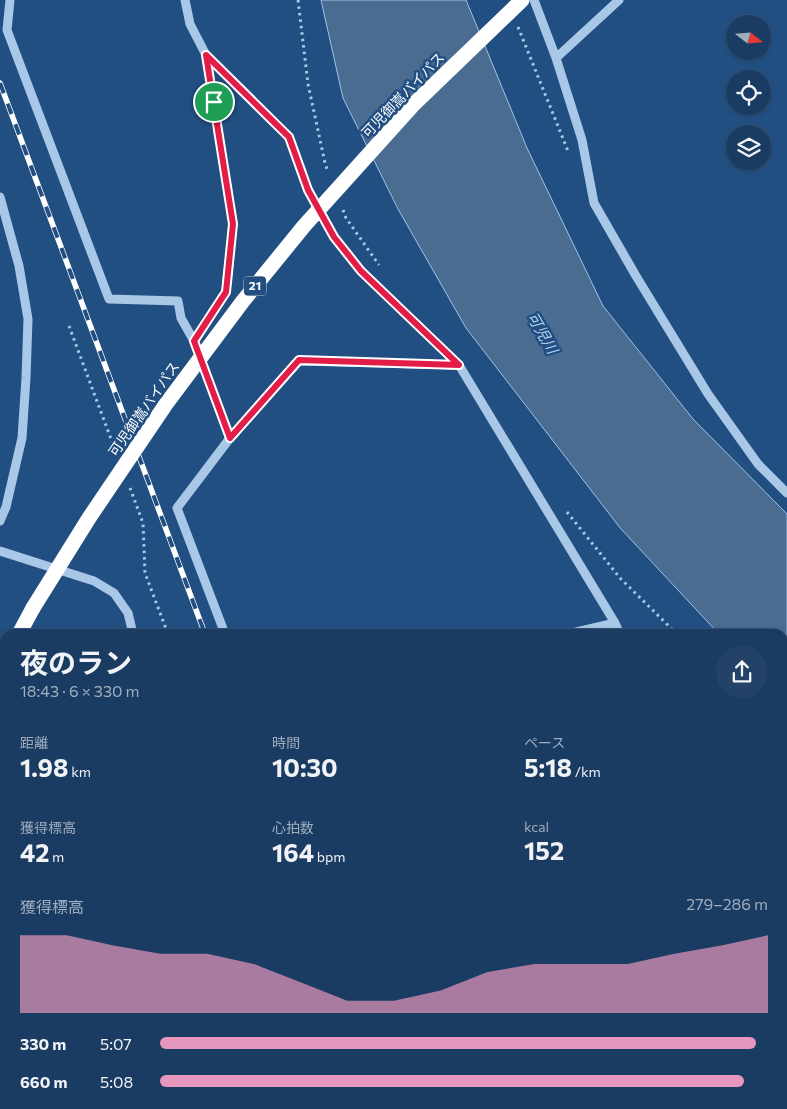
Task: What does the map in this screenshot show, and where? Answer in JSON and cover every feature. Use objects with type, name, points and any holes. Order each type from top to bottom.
[{"type":"highway","name":"可児御嵩バイパス","points":[[22,629],[89,518],[161,412],[243,301],[304,226],[414,104],[522,0]]},
{"type":"street","points":[[10,0],[7,30],[109,299],[178,301],[181,318],[194,341],[230,438]]},
{"type":"street","points":[[185,0],[190,24],[206,55],[289,137],[308,190],[334,237],[361,271],[459,365],[618,629]]},
{"type":"street","points":[[534,0],[556,58],[582,140],[594,203],[708,394],[758,464],[787,492]]},
{"type":"street","points":[[556,58],[619,0]]},
{"type":"street","points":[[194,341],[226,292],[233,224],[206,55]]},
{"type":"street","points":[[0,197],[20,266],[28,319],[22,438],[6,507],[0,521]]},
{"type":"street","points":[[223,629],[177,508],[230,438],[299,360],[459,365]]},
{"type":"street","points":[[0,551],[94,581],[114,593],[128,613],[132,629]]},
{"type":"street","points":[[589,629],[615,623]]},
{"type":"path","points":[[298,0],[308,84],[328,172]]},
{"type":"path","points":[[518,27],[568,152]]},
{"type":"path","points":[[343,209],[346,218],[382,270]]},
{"type":"path","points":[[565,509],[620,578],[672,629]]},
{"type":"water","name":"可児川","points":[[321,0],[466,0],[527,148],[603,306],[693,419],[787,514],[787,629],[714,629],[621,529],[466,328],[398,209],[343,98]]},
{"type":"railway","points":[[0,83],[203,629]]},
{"type":"route","points":[[206,55],[289,137],[308,190],[334,237],[361,271],[459,365],[299,360],[230,438],[194,341],[226,292],[233,224],[214,102],[206,55]]}]
